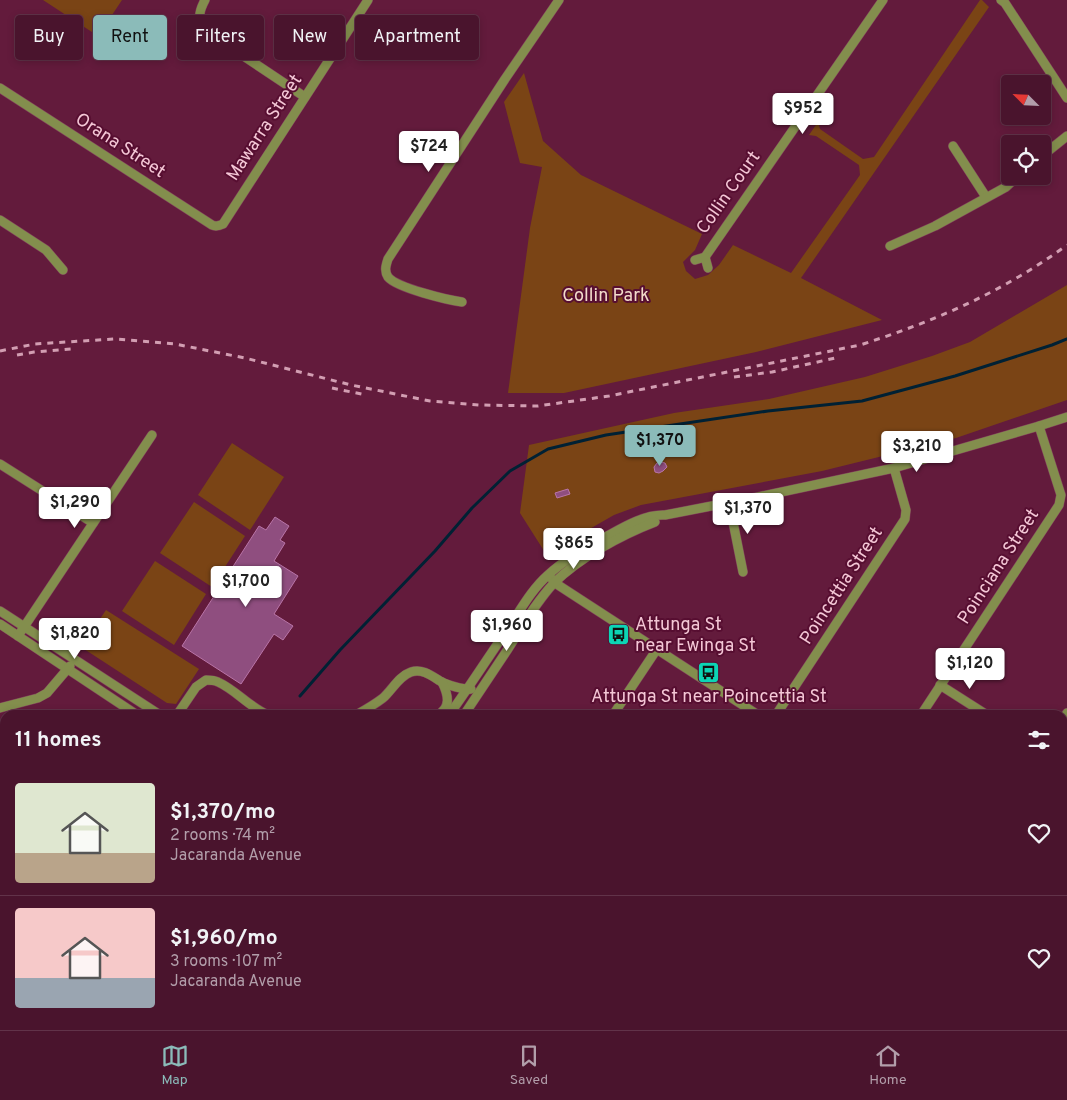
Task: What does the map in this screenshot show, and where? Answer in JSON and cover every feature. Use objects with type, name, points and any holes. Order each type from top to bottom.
[{"type":"street","points":[[205,0],[199,16],[202,25],[209,33],[304,97]]},
{"type":"street","name":"Mawarra Street","points":[[223,224],[368,0]]},
{"type":"street","points":[[462,302],[438,298],[396,283],[388,278],[385,269],[388,259],[559,0]]},
{"type":"street","name":"Collin Court","points":[[695,260],[705,257],[882,0]]},
{"type":"street","points":[[1001,0],[1005,3],[1067,98]]},
{"type":"street","name":"Orana Street","points":[[0,88],[212,225],[223,224]]},
{"type":"street","points":[[1051,149],[1067,136]]},
{"type":"street","points":[[953,146],[986,196]]},
{"type":"street","points":[[890,246],[934,226],[1007,185]]},
{"type":"street","points":[[0,220],[46,250],[63,270]]},
{"type":"street","name":"Collin Court","points":[[705,257],[708,268]]},
{"type":"street","points":[[448,710],[467,690],[532,593],[547,575],[614,532],[635,522],[658,515],[758,497],[894,468],[1067,418]]},
{"type":"street","name":"Poinciana Street","points":[[924,710],[1059,505],[1061,495],[1039,426]]},
{"type":"street","points":[[18,636],[152,435]]},
{"type":"street","points":[[0,464],[93,523]]},
{"type":"street","name":"Poincettia Street","points":[[779,710],[905,519],[906,510],[894,468]]},
{"type":"street","points":[[729,502],[743,572]]},
{"type":"street","points":[[467,710],[536,606],[555,583],[573,567],[595,553],[638,528],[666,515]]},
{"type":"street","points":[[547,575],[555,583],[750,710]]},
{"type":"street","points":[[0,611],[152,710]]},
{"type":"street","points":[[0,624],[130,710]]},
{"type":"street","points":[[616,710],[657,649]]},
{"type":"street","points":[[365,710],[383,698],[402,677],[412,671],[422,672],[442,682],[467,690],[473,688],[493,661],[507,650]]},
{"type":"street","points":[[0,708],[43,696],[68,669],[74,659]]},
{"type":"street","points":[[180,710],[196,687],[206,680],[216,681],[259,710]]},
{"type":"street","points":[[442,682],[448,697],[446,710]]},
{"type":"street","points":[[940,685],[979,710]]},
{"type":"green space","points":[[43,0],[122,0],[112,15],[93,15],[93,33],[83,26],[83,15],[66,15]]},
{"type":"green space","name":"Collin Park","points":[[980,0],[989,7],[801,278],[882,320],[756,352],[564,393],[508,393],[530,228],[542,167],[520,163],[504,102],[524,73],[543,141],[581,175],[702,234],[695,250],[683,262],[686,271],[695,279],[708,275],[719,265],[733,245],[791,273],[860,175],[859,165],[816,136],[809,135],[818,122],[820,129],[863,159],[874,157]]},
{"type":"green space","points":[[1067,285],[1067,400],[956,438],[822,471],[641,505],[614,515],[546,554],[520,513],[529,445],[674,413],[769,399],[865,377],[970,342]]},
{"type":"green space","points":[[232,443],[284,477],[250,530],[198,495]]},
{"type":"green space","points":[[194,502],[245,536],[212,587],[160,553]]},
{"type":"green space","points":[[155,561],[206,594],[174,645],[122,611]]},
{"type":"green space","points":[[106,610],[199,669],[176,704],[167,703],[81,647]]},
{"type":"building","points":[[657,463],[665,463],[667,467],[659,473],[655,472],[654,467]]},
{"type":"building","points":[[568,489],[570,494],[557,498],[555,493]]},
{"type":"building","points":[[275,517],[289,526],[280,540],[285,543],[274,561],[298,576],[274,614],[293,626],[283,640],[274,634],[241,684],[182,646],[259,526],[266,530]]},
{"type":"waterway","points":[[300,696],[340,650],[435,551],[472,508],[510,471],[548,449],[606,435],[768,411],[862,401],[955,376],[1067,339]]},
{"type":"railway","points":[[0,351],[35,344],[115,339],[175,344],[245,358],[351,385],[430,401],[479,405],[538,406],[609,396],[860,345],[915,326],[968,304],[1018,277],[1067,245]]},
{"type":"railway","points":[[17,355],[72,349]]},
{"type":"railway","points":[[734,377],[772,372],[840,357]]},
{"type":"railway","points":[[332,388],[366,395]]},
{"type":"place","name":"Attunga St near Ewinga St","points":[[619,635]]},
{"type":"place","name":"Attunga St near Poincettia St","points":[[709,672]]}]
